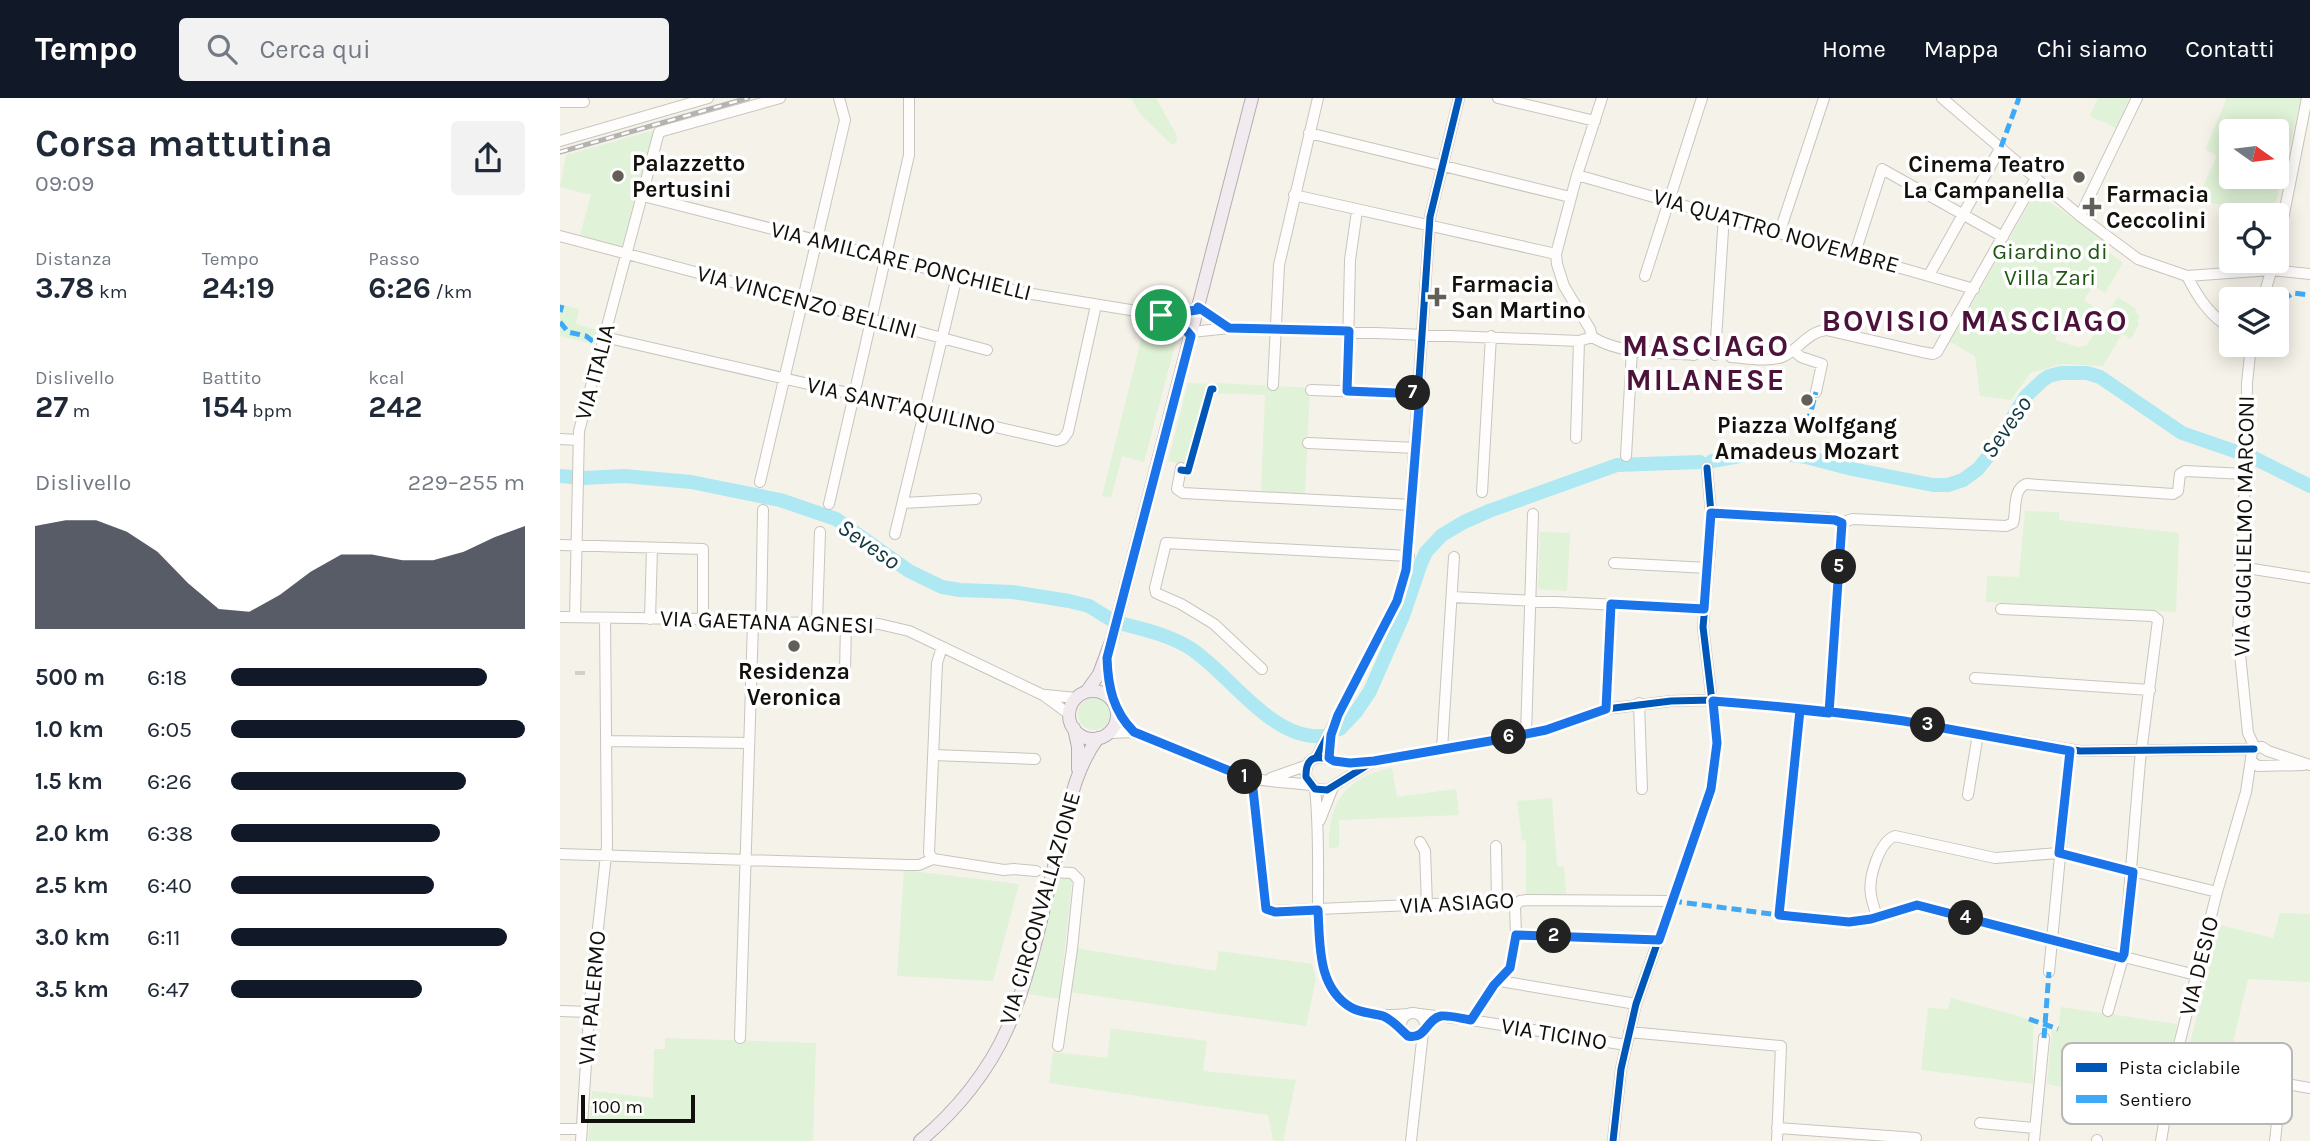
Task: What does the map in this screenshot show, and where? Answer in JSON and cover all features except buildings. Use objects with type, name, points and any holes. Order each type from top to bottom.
[{"type":"main road","points":[[1107,658],[1069,714],[1074,728],[1084,737],[1103,736],[1115,726],[1115,705],[1108,683],[1107,658],[1252,98]]},
{"type":"main road","points":[[1082,695],[1101,692],[1115,705]]},
{"type":"main road","name":"VIA CIRCONVALLAZIONE","points":[[920,1141],[970,1089],[1007,1030],[1021,990],[1078,772],[1078,747],[1074,728]]},
{"type":"main road","name":"VIA CIRCONVALLAZIONE","points":[[1078,772],[1103,736]]},
{"type":"street","points":[[560,141],[708,98]]},
{"type":"street","name":"VIA ITALIA","points":[[575,617],[578,440],[659,132],[780,98]]},
{"type":"street","points":[[760,482],[845,120],[839,98]]},
{"type":"street","points":[[829,504],[909,155],[909,98]]},
{"type":"street","points":[[1273,385],[1279,265],[1318,98]]},
{"type":"street","points":[[1319,823],[1312,787],[1306,778],[1312,761],[1328,742],[1397,601],[1409,556],[1429,226],[1459,98]]},
{"type":"street","points":[[1497,98],[1595,121]]},
{"type":"street","points":[[1592,337],[1564,286],[1556,254],[1570,197],[1602,98]]},
{"type":"street","points":[[1645,276],[1702,98]]},
{"type":"street","points":[[1780,231],[1824,98]]},
{"type":"street","points":[[1942,98],[2080,216],[2138,259],[2187,276],[2234,273]]},
{"type":"street","points":[[2080,216],[2137,98]]},
{"type":"street","points":[[560,102],[584,102]]},
{"type":"street","points":[[2286,203],[2307,103]]},
{"type":"street","points":[[1309,134],[1570,197]]},
{"type":"street","points":[[1929,275],[2001,147]]},
{"type":"street","points":[[1855,253],[1882,169],[2003,237]]},
{"type":"street","name":"VIA QUATTRO NOVEMBRE","points":[[1577,174],[1974,289]]},
{"type":"street","points":[[1731,357],[1778,358],[1794,351],[1815,332],[1826,330],[1933,354],[1937,352],[2036,178]]},
{"type":"street","points":[[1295,190],[1357,211],[1556,254]]},
{"type":"street","name":"VIA AMILCARE PONCHIELLI","points":[[643,196],[1020,292],[1161,315],[1177,322],[1191,334]]},
{"type":"street","points":[[1347,391],[1350,260],[1357,211]]},
{"type":"street","points":[[1715,355],[1724,215]]},
{"type":"street","name":"VIA VINCENZO BELLINI","points":[[560,236],[987,350]]},
{"type":"street","points":[[2289,269],[2310,274]]},
{"type":"street","points":[[2196,291],[2199,283],[2208,275]]},
{"type":"street","points":[[895,534],[957,276]]},
{"type":"street","points":[[2187,276],[2208,310],[2219,320]]},
{"type":"street","name":"VIA SANT'AQUILINO","points":[[604,337],[1057,441],[1063,439],[1068,432],[1096,305]]},
{"type":"street","points":[[1198,308],[1229,328]]},
{"type":"street","name":"VIA AMILCARE PONCHIELLI","points":[[1161,315],[1198,308]]},
{"type":"street","points":[[1191,334],[1229,328],[1423,333],[1579,341],[1592,337],[1615,347],[1694,355]]},
{"type":"street","points":[[1482,492],[1491,336]]},
{"type":"street","points":[[1576,438],[1579,341]]},
{"type":"street","points":[[1626,456],[1632,350]]},
{"type":"street","points":[[1794,351],[1801,357],[1822,364],[1816,392]]},
{"type":"street","name":"VIA GUGLIELMO MARCONI","points":[[2250,357],[2238,634],[2248,733],[2254,756]]},
{"type":"street","points":[[1311,390],[1420,394]]},
{"type":"street","points":[[560,439],[578,440]]},
{"type":"street","points":[[1308,443],[1416,448]]},
{"type":"street","points":[[1181,468],[1177,489],[1183,494],[1412,505]]},
{"type":"street","points":[[1613,1141],[1626,1045],[1636,1004],[1713,778],[1717,743],[1704,645],[1711,513],[1706,468]]},
{"type":"street","points":[[1711,513],[1828,518],[1842,523],[1852,519],[2006,526],[2013,523],[2017,491],[2022,485],[2173,494],[2178,491],[2180,474],[2185,471],[2246,468]]},
{"type":"street","points":[[903,503],[976,499]]},
{"type":"street","points":[[740,1038],[749,743],[763,510]]},
{"type":"street","points":[[1526,734],[1533,514]]},
{"type":"street","points":[[1829,713],[1842,523]]},
{"type":"street","points":[[817,621],[820,532]]},
{"type":"street","points":[[1262,669],[1214,624],[1181,604],[1157,595],[1154,590],[1166,543],[1409,556]]},
{"type":"street","points":[[560,545],[703,549],[702,619]]},
{"type":"street","points":[[650,619],[652,548]]},
{"type":"street","points":[[1442,749],[1454,557]]},
{"type":"street","points":[[1614,563],[1708,568]]},
{"type":"street","points":[[2240,567],[2310,578]]},
{"type":"street","points":[[1452,597],[1704,609]]},
{"type":"street","points":[[1606,709],[1611,604]]},
{"type":"street","points":[[2001,609],[2156,617],[2158,620],[2142,751],[2124,954],[2108,1011]]},
{"type":"street","name":"VIA GAETANA AGNESI","points":[[560,617],[817,621],[888,625],[1044,695],[1069,714]]},
{"type":"street","name":"VIA PALERMO","points":[[581,1135],[606,856],[605,618]]},
{"type":"street","points":[[845,672],[846,622]]},
{"type":"street","points":[[933,859],[929,851],[933,755],[937,663],[942,647]]},
{"type":"street","points":[[1975,678],[2150,690]]},
{"type":"street","name":"VIA GAETANA AGNESI","points":[[1044,695],[1082,695]]},
{"type":"street","points":[[1268,779],[1312,761],[1374,761],[1442,749],[1546,730],[1606,709],[1639,703],[1713,701],[1904,721],[2070,751],[2254,756],[2310,765]]},
{"type":"street","points":[[1639,703],[1642,789]]},
{"type":"street","points":[[1115,705],[1123,721],[1134,732],[1252,780],[1268,779],[1327,790],[1374,761]]},
{"type":"street","points":[[1800,710],[1779,915],[1849,922],[1917,905],[2196,975]]},
{"type":"street","points":[[1103,736],[1134,732]]},
{"type":"street","points":[[1968,795],[1978,734]]},
{"type":"street","points":[[607,741],[749,743]]},
{"type":"street","points":[[1319,823],[1340,770],[1332,759],[1328,742]]},
{"type":"street","points":[[2254,756],[2262,747],[2310,765]]},
{"type":"street","points":[[2049,972],[2070,751]]},
{"type":"street","points":[[933,755],[1035,759]]},
{"type":"street","name":"VIA DESIO","points":[[2179,1043],[2254,756]]},
{"type":"street","name":"VIA ASIAGO","points":[[1252,780],[1266,909],[1271,911],[1497,902],[1510,902],[1515,906],[1520,901],[1527,900],[1672,901]]},
{"type":"street","name":"VIA TICINO","points":[[1319,823],[1318,910],[1321,960],[1327,981],[1339,998],[1352,1008],[1384,1017],[1405,1032]]},
{"type":"street","points":[[1877,916],[1870,888],[1880,848],[1891,837],[1901,836],[1995,858],[2059,853],[2217,892]]},
{"type":"street","points":[[1423,846],[1427,905]]},
{"type":"street","points":[[1496,846],[1497,902]]},
{"type":"street","points":[[560,854],[919,865],[933,859],[1037,872]]},
{"type":"street","points":[[1052,872],[1072,873],[1079,880],[1058,1046]]},
{"type":"street","points":[[1471,1020],[1494,985],[1510,968],[1516,935],[1515,906]]},
{"type":"street","points":[[1516,935],[1659,940]]},
{"type":"street","points":[[1500,981],[1636,1004]]},
{"type":"street","points":[[560,1011],[590,1012]]},
{"type":"street","points":[[1411,1141],[1421,1058],[1424,1030],[1424,1019],[1414,1014],[1403,1018],[1405,1032],[1416,1045],[1421,1058]]},
{"type":"street","name":"VIA TICINO","points":[[1384,1017],[1414,1014],[1441,1016],[1626,1045]]},
{"type":"street","points":[[1405,1032],[1414,1037],[1441,1016]]},
{"type":"street","points":[[1629,1032],[1647,1029],[1781,1046],[1777,1141]]},
{"type":"street","points":[[2034,1141],[2044,1038]]},
{"type":"street","points":[[2292,1085],[2310,1088]]},
{"type":"street","points":[[1980,1123],[2035,1128]]},
{"type":"street","points":[[1777,1128],[1916,1138]]},
{"type":"street","points":[[560,1129],[581,1135]]},
{"type":"green space","points":[[1131,98],[1156,98],[1177,136],[1176,143],[1172,145],[1141,115]]},
{"type":"green space","points":[[2098,98],[2130,98],[2116,128],[2090,116]]},
{"type":"green space","points":[[2227,98],[2301,98],[2289,148],[2289,119],[2219,119],[2219,189],[2279,189],[2276,203],[2219,204],[2197,200],[2217,156],[2205,150]]},
{"type":"green space","points":[[655,130],[622,247],[580,235],[591,195],[560,187],[566,155]]},
{"type":"green space","name":"Giardino di Villa Zari","points":[[2040,195],[2109,244],[2106,250],[2123,263],[2105,293],[2093,285],[2084,300],[2096,308],[2081,334],[2060,327],[2055,340],[2078,347],[2087,345],[2118,297],[2136,309],[2135,312],[2140,315],[2137,322],[2139,324],[2131,339],[2122,334],[2103,366],[2062,364],[2030,373],[2011,400],[1980,396],[1975,356],[1950,342],[2034,196]]},
{"type":"green space","points":[[560,304],[579,309],[576,324],[598,330],[594,344],[560,336]]},
{"type":"green space","points":[[1144,328],[1177,337],[1144,462],[1122,456],[1111,498],[1102,496]]},
{"type":"green space","points":[[1188,383],[1215,384],[1215,387],[1209,387],[1188,465],[1168,461]]},
{"type":"green space","points":[[1216,383],[1310,388],[1305,494],[1261,492],[1265,395],[1214,393]]},
{"type":"green space","points":[[2025,511],[2059,512],[2059,520],[2179,533],[2176,612],[1986,602],[1987,576],[2019,577]]},
{"type":"green space","points":[[1540,532],[1570,533],[1567,591],[1538,589]]},
{"type":"green space","points":[[1094,698],[1105,703],[1110,714],[1105,725],[1094,730],[1083,725],[1078,714],[1083,703]]},
{"type":"green space","points":[[1392,768],[1397,797],[1456,789],[1459,815],[1339,820],[1339,847],[1329,848],[1332,817],[1343,794],[1363,778]]},
{"type":"green space","points":[[1552,798],[1557,866],[1564,867],[1566,894],[1526,895],[1526,841],[1522,840],[1517,801]]},
{"type":"green space","points":[[904,870],[1019,884],[993,981],[897,976]]},
{"type":"green space","points":[[1061,876],[1072,879],[1072,883],[1059,999],[1029,994],[1057,879]]},
{"type":"green space","points":[[2280,913],[2310,914],[2310,982],[2248,979],[2233,1043],[2190,1043],[2220,925],[2273,938]]},
{"type":"green space","points":[[1075,948],[1216,971],[1219,951],[1312,964],[1316,979],[1306,1026],[1069,992]]},
{"type":"green space","points":[[1951,998],[2033,1020],[2033,1084],[1921,1070],[1928,1008],[1948,1009]]},
{"type":"green space","points":[[2061,1007],[2177,1024],[2173,1043],[2062,1043],[2062,1087],[2047,1084],[2052,1029],[2058,1031]]},
{"type":"green space","points":[[1108,1028],[1207,1041],[1203,1071],[1296,1080],[1283,1141],[1273,1140],[1268,1115],[1049,1083],[1053,1052],[1107,1058],[1111,1029]]},
{"type":"green space","points":[[665,1038],[816,1043],[813,1141],[588,1141],[592,1091],[653,1098],[654,1049],[665,1049]]},
{"type":"waterway","name":"Seveso","points":[[1712,461],[1756,453],[1776,453],[1933,485],[1948,485],[1963,480],[1978,469],[2026,396],[2049,376],[2061,373],[2087,373],[2100,377],[2182,433],[2243,454]]},
{"type":"waterway","name":"Seveso","points":[[2252,457],[2310,486]]},
{"type":"waterway","name":"Seveso","points":[[1340,729],[1370,691],[1403,616],[1426,552],[1442,535],[1489,511],[1617,465],[1700,462]]},
{"type":"waterway","name":"Seveso","points":[[560,476],[572,477]]},
{"type":"waterway","name":"Seveso","points":[[583,478],[624,476],[691,482],[780,500],[836,519],[909,571],[942,587],[1013,592],[1069,601],[1089,606],[1110,619]]},
{"type":"waterway","name":"Seveso","points":[[1123,624],[1182,643],[1205,659],[1268,717],[1285,728],[1322,736]]},
{"type":"railway","points":[[560,152],[748,98]]},
{"type":"marked path","points":[[2001,147],[2019,98]]},
{"type":"marked path","points":[[2289,296],[2293,293],[2310,295]]},
{"type":"marked path","points":[[560,312],[562,305]]},
{"type":"marked path","points":[[560,322],[568,332],[586,336],[595,343]]},
{"type":"marked path","points":[[1804,422],[1810,415],[1816,392]]},
{"type":"marked path","points":[[1672,901],[1779,915]]},
{"type":"marked path","points":[[2044,1038],[2049,972]]},
{"type":"marked path","points":[[2029,1019],[2058,1029]]},
{"type":"cycle path","points":[[1316,758],[1397,601],[1406,570],[1430,217],[1459,98]]},
{"type":"cycle path","points":[[1181,470],[1188,471],[1213,389]]},
{"type":"cycle path","points":[[1613,1141],[1621,1069],[1636,1004],[1711,789],[1717,743],[1703,627],[1711,539],[1707,468]]},
{"type":"cycle path","points":[[1374,761],[1327,790],[1315,789],[1306,777],[1307,767],[1315,758],[1350,763],[1374,761],[1546,730],[1606,709],[1671,701],[1712,700],[1882,718],[2080,751],[2254,749]]},
{"type":"place","name":"Palazzetto Pertusini","points":[[618,176]]},
{"type":"place","name":"Cinema Teatro La Campanella","points":[[2079,177]]},
{"type":"place","name":"Farmacia Ceccolini","points":[[2092,207]]},
{"type":"place","name":"Farmacia San Martino","points":[[1437,297]]},
{"type":"place","name":"Piazza Wolfgang Amadeus Mozart","points":[[1807,400]]},
{"type":"place","name":"Residenza Veronica","points":[[794,646]]},
{"type":"district","name":"BOVISIO MASCIAGO","points":[[1975,321]]},
{"type":"district","name":"MASCIAGO MILANESE","points":[[1706,363]]},
{"type":"route","points":[[1161,315],[1177,322],[1191,336],[1107,658],[1112,700],[1123,721],[1134,732],[1252,780],[1266,909],[1275,912],[1318,910],[1321,960],[1327,981],[1339,998],[1352,1008],[1384,1017],[1408,1036],[1414,1037],[1421,1035],[1441,1016],[1471,1020],[1494,985],[1510,968],[1516,935],[1659,940],[1711,789],[1717,743],[1713,701],[1800,710],[1829,713],[1882,718],[1904,721],[2070,751],[2059,853],[2133,872],[2129,920],[2122,958],[1917,905],[1871,919],[1849,922],[1779,915],[1800,710],[1812,711],[1829,713],[1842,523],[1828,518],[1711,513],[1704,609],[1611,604],[1606,709],[1546,730],[1496,740],[1374,761],[1350,763],[1329,758],[1331,735],[1338,715],[1397,601],[1406,570],[1420,394],[1347,391],[1349,331],[1229,328],[1198,307],[1197,310],[1161,315]]}]
